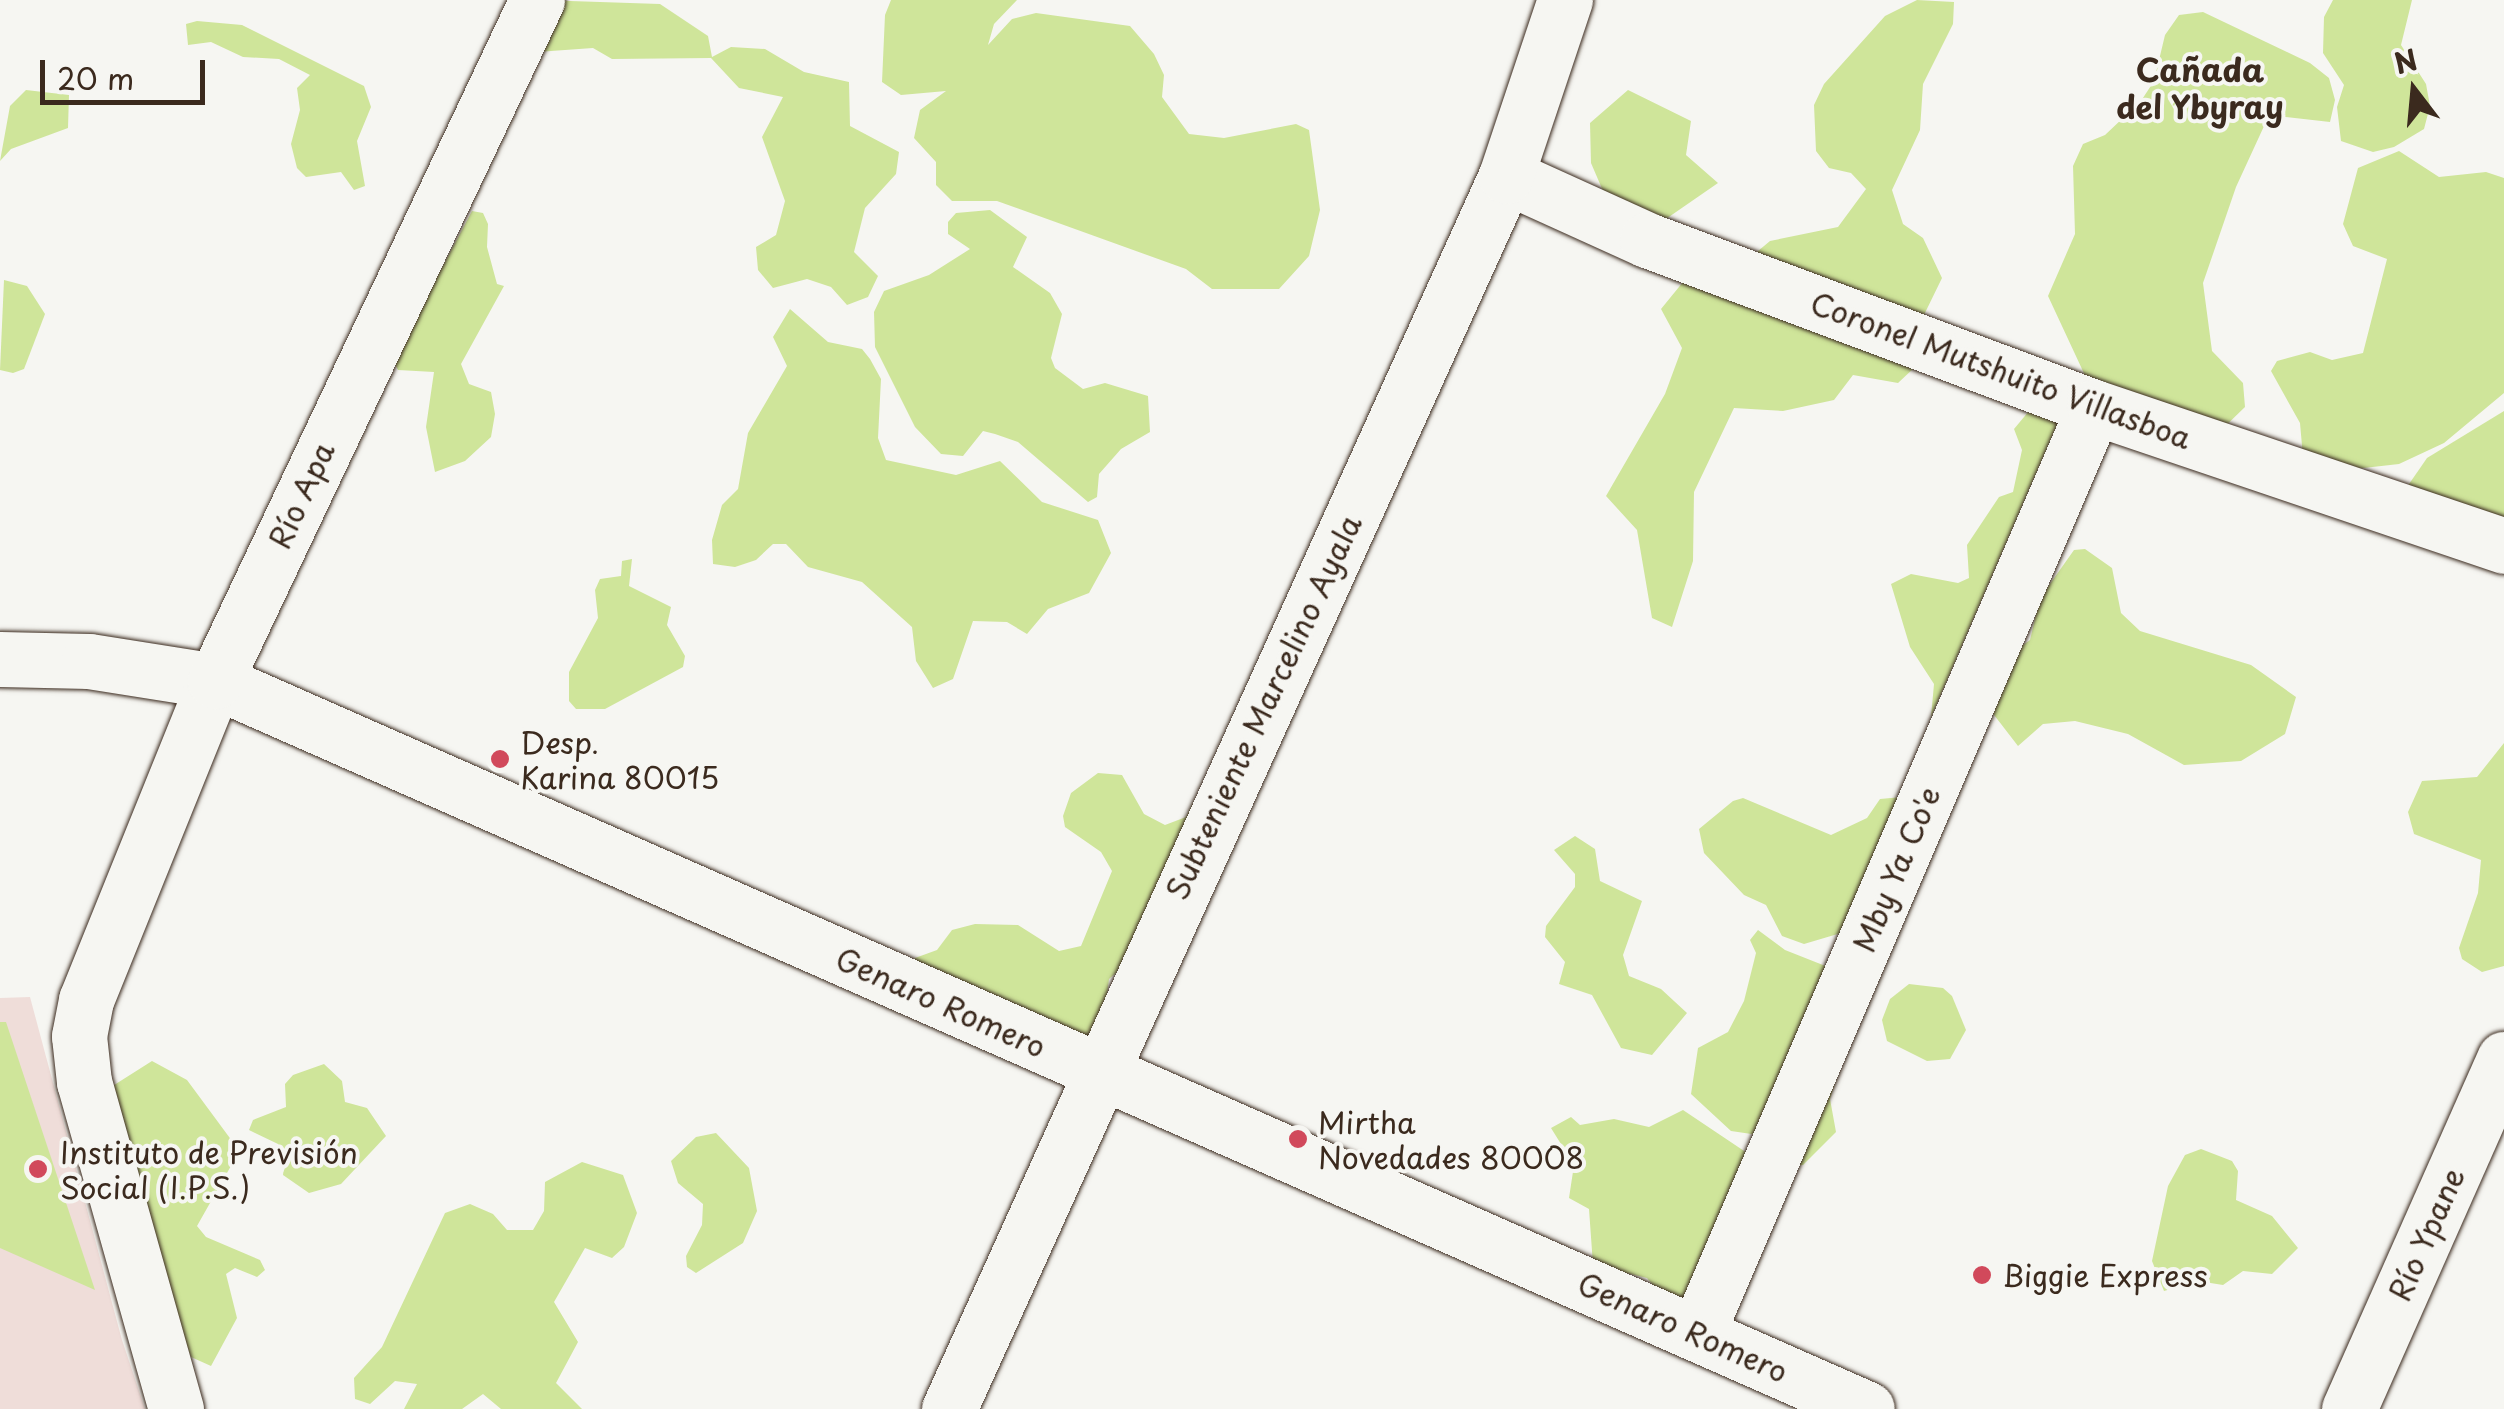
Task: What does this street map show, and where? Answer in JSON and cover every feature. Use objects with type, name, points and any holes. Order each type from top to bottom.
[{"type":"street","name":"Río Apa","points":[[176,1409],[84,1082],[80,1036],[86,1000],[215,680],[537,0]]},
{"type":"street","name":"Subteniente Marcelino Ayala","points":[[949,1409],[1097,1070],[1506,176],[1564,0]]},
{"type":"street","name":"Coronel Mutshuito Villasboa","points":[[1506,176],[1647,240],[2094,407],[2504,546]]},
{"type":"street","name":"Mby Ya Co'e","points":[[1698,1331],[2094,407]]},
{"type":"street","name":"Genaro Romero","points":[[0,660],[89,660],[215,680],[1698,1331],[1866,1409]]},
{"type":"street","name":"Río Ypane","points":[[2349,1409],[2504,1059]]},
{"type":"shaded area","name":"Instituto de Previsión Social (I.P.S.)","points":[[30,997],[122,1340],[145,1409],[0,1409],[0,998]]},
{"type":"green space","points":[[540,0],[660,4],[708,36],[712,57],[731,47],[765,49],[804,72],[849,82],[850,126],[899,152],[896,174],[865,208],[854,252],[878,276],[868,297],[847,305],[831,287],[807,279],[773,288],[758,270],[756,247],[776,235],[785,201],[762,137],[783,97],[739,88],[711,58],[612,59],[593,48],[537,52]]},
{"type":"green space","points":[[891,0],[1017,0],[994,24],[988,45],[1012,19],[1036,13],[1130,26],[1154,54],[1164,75],[1162,97],[1189,134],[1224,138],[1296,124],[1309,130],[1320,210],[1309,256],[1279,289],[1212,289],[1186,269],[997,201],[952,201],[936,185],[936,162],[914,138],[920,110],[946,91],[901,95],[882,82],[885,15]]},
{"type":"green space","points":[[1917,0],[1954,2],[1953,24],[1923,84],[1920,130],[1892,190],[1903,224],[1923,238],[1942,278],[1923,317],[1914,368],[1898,383],[1853,375],[1834,400],[1783,411],[1734,408],[1694,492],[1693,561],[1672,627],[1652,618],[1637,530],[1606,496],[1665,394],[1682,348],[1661,309],[1701,260],[1752,256],[1770,241],[1838,227],[1866,189],[1851,173],[1829,168],[1816,151],[1814,105],[1824,84],[1885,16]]},
{"type":"green space","points":[[2333,0],[2412,0],[2401,45],[2426,84],[2430,106],[2424,129],[2394,147],[2373,152],[2341,141],[2337,107],[2344,85],[2323,53],[2324,17]]},
{"type":"green space","points":[[2203,12],[2310,63],[2329,78],[2335,100],[2330,122],[2285,117],[2265,124],[2236,187],[2203,283],[2212,351],[2243,383],[2245,407],[2214,437],[2095,397],[2048,296],[2075,234],[2073,166],[2083,144],[2105,135],[2141,101],[2154,81],[2165,35],[2179,15]]},
{"type":"green space","points":[[197,21],[242,25],[364,86],[371,107],[357,141],[365,186],[354,190],[341,172],[306,177],[297,168],[291,144],[300,110],[297,88],[310,75],[279,59],[243,57],[211,42],[188,45],[186,24]]},
{"type":"green space","points":[[26,90],[69,95],[68,128],[11,149],[0,161],[10,106]]},
{"type":"green space","points":[[1628,90],[1691,121],[1686,155],[1718,183],[1663,221],[1606,198],[1591,163],[1590,123]]},
{"type":"green space","points":[[2399,151],[2439,177],[2486,172],[2504,178],[2504,393],[2444,443],[2399,464],[2337,471],[2303,457],[2300,423],[2271,371],[2277,361],[2310,352],[2332,360],[2363,353],[2387,259],[2353,246],[2343,224],[2358,168]]},
{"type":"green space","points":[[990,210],[1027,237],[1013,267],[1050,293],[1062,314],[1051,358],[1055,368],[1083,389],[1105,383],[1148,396],[1150,432],[1121,449],[1099,474],[1097,497],[1088,502],[1018,442],[995,434],[983,431],[963,456],[941,454],[915,427],[875,347],[874,312],[884,291],[929,275],[970,249],[948,234],[948,222],[956,213]]},
{"type":"green space","points":[[472,211],[483,213],[488,224],[487,247],[497,284],[504,286],[461,364],[469,384],[491,392],[495,414],[491,437],[465,461],[435,472],[426,427],[434,372],[398,370],[393,360]]},
{"type":"green space","points":[[4,280],[27,286],[45,314],[24,369],[13,373],[0,370]]},
{"type":"green space","points":[[790,309],[828,342],[862,349],[870,359],[881,379],[878,438],[886,460],[956,475],[1000,461],[1042,502],[1098,520],[1111,553],[1089,593],[1048,609],[1027,634],[1007,622],[973,621],[953,679],[933,688],[916,661],[912,627],[862,582],[808,567],[786,544],[773,544],[756,560],[735,567],[713,564],[712,540],[722,505],[738,489],[748,433],[787,366],[773,337]]},
{"type":"green space","points":[[2029,411],[2062,413],[1931,717],[1934,684],[1910,647],[1891,584],[1911,574],[1958,583],[1969,578],[1967,545],[1999,497],[2013,492],[2022,450],[2014,429]]},
{"type":"green space","points":[[2504,411],[2504,542],[2407,487],[2427,458]]},
{"type":"green space","points":[[2085,549],[2112,568],[2121,613],[2140,631],[2251,665],[2296,697],[2285,734],[2241,761],[2184,765],[2128,734],[2075,721],[2043,724],[2018,746],[1991,711],[2002,660],[2030,640],[2040,598],[2074,550]]},
{"type":"green space","points":[[632,559],[629,586],[671,607],[667,625],[685,656],[683,667],[605,709],[576,709],[569,701],[569,672],[598,618],[595,590],[600,579],[621,576],[622,561]]},
{"type":"green space","points":[[2504,743],[2504,966],[2482,972],[2462,959],[2459,948],[2478,893],[2481,860],[2414,834],[2408,812],[2422,781],[2477,777]]},
{"type":"green space","points":[[1098,773],[1122,775],[1144,814],[1165,825],[1186,817],[1196,797],[1126,964],[1109,979],[1106,1003],[1085,1045],[909,969],[915,958],[937,950],[952,930],[975,924],[1018,925],[1059,951],[1081,946],[1112,871],[1101,852],[1065,827],[1063,816],[1071,793]]},
{"type":"green space","points":[[1902,797],[1841,933],[1804,944],[1782,936],[1766,905],[1744,895],[1704,853],[1699,829],[1733,801],[1743,798],[1831,835],[1867,818],[1880,799]]},
{"type":"green space","points":[[1575,836],[1595,849],[1600,881],[1642,901],[1623,955],[1629,976],[1661,989],[1687,1013],[1652,1055],[1621,1048],[1592,995],[1559,984],[1565,962],[1545,937],[1546,926],[1575,887],[1575,874],[1554,850]]},
{"type":"green space","points":[[1758,930],[1785,950],[1828,967],[1847,1044],[1830,1099],[1836,1132],[1803,1165],[1791,1166],[1765,1136],[1731,1131],[1691,1094],[1698,1048],[1728,1032],[1744,1001],[1756,953],[1750,940]]},
{"type":"green space","points":[[1909,984],[1943,988],[1952,996],[1966,1030],[1950,1059],[1927,1061],[1887,1041],[1882,1020],[1890,999]]},
{"type":"green space","points":[[0,1022],[6,1022],[95,1290],[0,1248]]},
{"type":"green space","points":[[152,1061],[187,1080],[235,1145],[236,1157],[197,1226],[206,1237],[260,1260],[265,1270],[257,1277],[235,1268],[226,1274],[237,1318],[211,1366],[191,1357],[183,1335],[111,1087]]},
{"type":"green space","points":[[324,1064],[342,1081],[345,1102],[367,1108],[386,1136],[341,1184],[309,1193],[283,1175],[285,1154],[278,1144],[249,1130],[253,1120],[286,1107],[285,1084],[293,1075]]},
{"type":"green space","points":[[1683,1110],[1759,1161],[1716,1313],[1661,1295],[1647,1278],[1593,1265],[1589,1209],[1569,1198],[1574,1165],[1551,1128],[1571,1117],[1580,1125],[1614,1119],[1649,1127]]},
{"type":"green space","points":[[716,1133],[749,1168],[757,1211],[743,1243],[696,1273],[687,1267],[686,1256],[702,1225],[703,1204],[678,1183],[671,1161],[696,1137]]},
{"type":"green space","points":[[2201,1149],[2232,1161],[2238,1171],[2236,1200],[2272,1216],[2298,1248],[2272,1274],[2243,1271],[2223,1285],[2198,1281],[2164,1291],[2152,1261],[2168,1186],[2185,1155]]},
{"type":"green space","points":[[582,1162],[623,1175],[637,1213],[624,1247],[612,1258],[585,1248],[554,1302],[578,1342],[556,1383],[582,1409],[501,1409],[483,1394],[462,1409],[404,1409],[417,1384],[395,1381],[370,1404],[355,1399],[354,1378],[382,1347],[445,1213],[470,1204],[493,1214],[507,1230],[533,1230],[544,1211],[545,1182]]},
{"type":"place","name":"Desp. Karina 80015","points":[[500,759]]},
{"type":"place","name":"Mirtha Novedades 80008","points":[[1298,1139]]},
{"type":"place","name":"Instituto de Previsión Social (I.P.S.)","points":[[38,1169]]},
{"type":"place","name":"Biggie Express","points":[[1982,1275]]},
{"type":"district","name":"Cañada del Ybyray","points":[[2200,88]]}]
